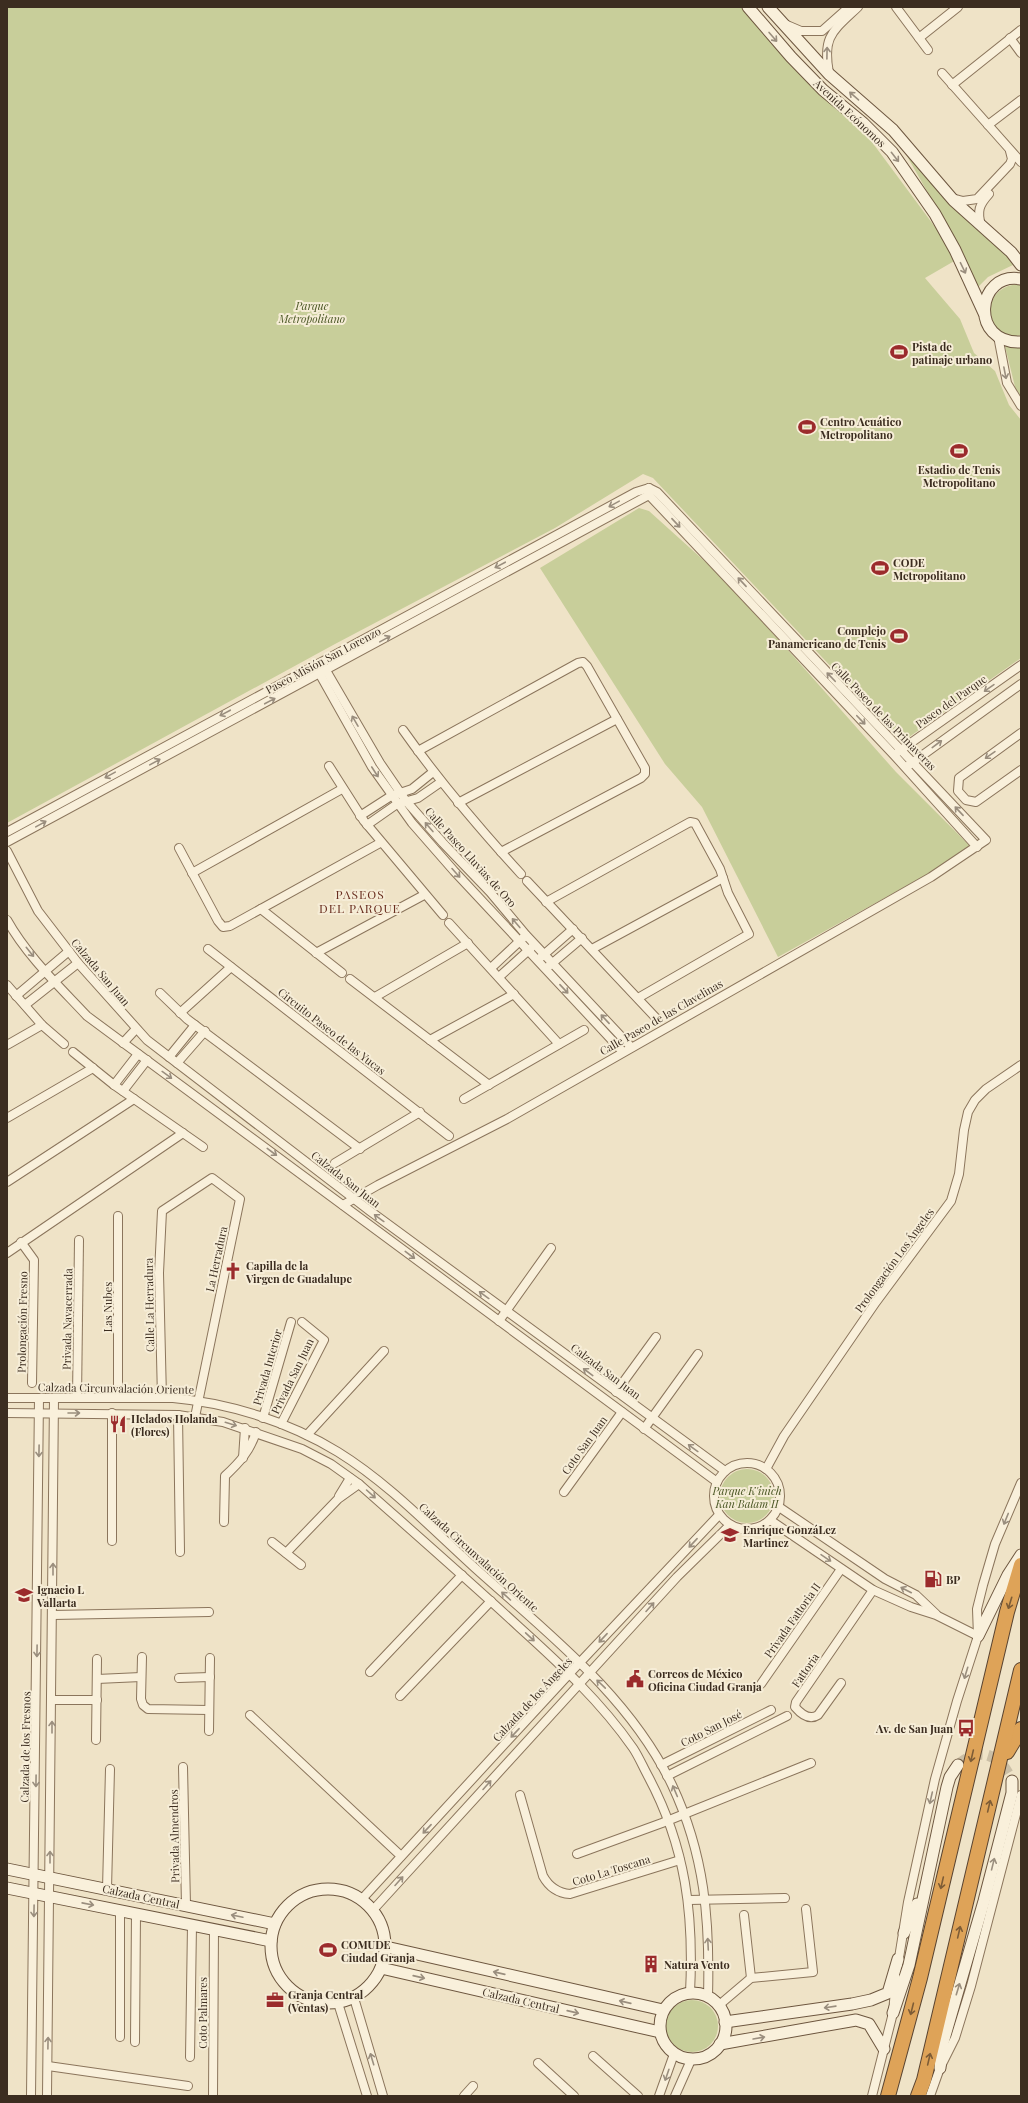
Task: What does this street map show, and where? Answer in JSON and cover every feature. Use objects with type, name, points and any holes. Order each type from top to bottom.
[{"type":"highway","points":[[888,2096],[920,1978],[1007,1612],[1021,1565]]},
{"type":"highway","points":[[918,2096],[924,2080],[1021,1670]]},
{"type":"highway","points":[[998,1766],[1021,1729]]},
{"type":"street","name":"Avenida Ecónomos","points":[[748,7],[791,58],[823,90],[869,128],[895,157],[935,214],[955,250],[989,327],[998,336]]},
{"type":"street","name":"Avenida Ecónomos","points":[[768,7],[779,21],[829,74],[893,130],[952,198],[1011,252],[1021,265]]},
{"type":"street","points":[[779,21],[801,31],[822,31],[849,7]]},
{"type":"street","points":[[829,74],[826,53],[831,33],[858,7]]},
{"type":"street","points":[[896,7],[928,50]]},
{"type":"street","points":[[919,38],[958,7]]},
{"type":"street","points":[[952,85],[1021,30]]},
{"type":"street","points":[[1010,38],[1021,53]]},
{"type":"street","points":[[942,73],[1021,162]]},
{"type":"street","points":[[988,126],[1021,100]]},
{"type":"street","points":[[869,128],[879,117]]},
{"type":"street","points":[[952,198],[963,201],[977,199],[1010,164],[1012,159],[1010,151]]},
{"type":"street","points":[[981,226],[978,211],[982,202],[1014,167],[1021,166]]},
{"type":"street","points":[[984,313],[987,296],[993,288],[1008,279],[1021,279]]},
{"type":"street","points":[[998,336],[1005,340],[1021,342]]},
{"type":"street","points":[[998,336],[1007,383],[1021,406]]},
{"type":"street","name":"Paseo Misión San Lorenzo","points":[[7,832],[636,492],[649,492]]},
{"type":"street","name":"Paseo Misión San Lorenzo","points":[[7,842],[323,673],[649,492]]},
{"type":"street","name":"Calle Paseo de las Primaveras","points":[[649,492],[657,492],[800,645],[902,749],[986,840]]},
{"type":"street","name":"Calle Paseo de las Primaveras","points":[[649,492],[894,755],[977,847]]},
{"type":"street","points":[[418,751],[578,663],[583,662],[587,666],[645,768],[645,774],[641,778],[501,852]]},
{"type":"street","name":"Calle Paseo Lluvias de Oro","points":[[318,663],[372,767],[397,804],[449,865],[519,942],[623,1052]]},
{"type":"street","name":"Paseo del Parque","points":[[894,755],[1021,665]]},
{"type":"street","name":"Calle Paseo Lluvias de Oro","points":[[323,673],[406,801],[443,843],[490,892],[526,935],[631,1047]]},
{"type":"street","points":[[906,768],[1021,684]]},
{"type":"street","points":[[458,803],[617,719]]},
{"type":"street","points":[[403,730],[433,772],[458,803],[521,874]]},
{"type":"street","points":[[1021,733],[959,778],[958,791],[966,800],[976,802],[1021,770]]},
{"type":"street","points":[[329,766],[342,789],[366,825],[443,915]]},
{"type":"street","points":[[360,816],[391,796],[412,789],[433,772]]},
{"type":"street","points":[[366,825],[397,804],[418,798],[441,782]]},
{"type":"street","points":[[192,873],[342,789]]},
{"type":"street","points":[[546,902],[690,822],[695,823],[720,869],[728,893],[749,934],[638,998]]},
{"type":"street","name":"Calle Paseo de las Clavelinas","points":[[343,1205],[506,1119],[931,877],[986,840]]},
{"type":"street","points":[[179,848],[218,921],[223,927],[230,926],[380,843]]},
{"type":"street","name":"Calzada San Juan","points":[[7,851],[38,911],[78,963],[136,1029],[169,1057],[354,1198],[652,1419],[725,1471]]},
{"type":"street","points":[[592,949],[723,878]]},
{"type":"street","points":[[527,882],[582,938],[656,1018]]},
{"type":"street","points":[[316,953],[424,894]]},
{"type":"street","points":[[261,909],[342,973]]},
{"type":"street","name":"Calzada San Juan","points":[[7,920],[18,937],[55,982],[87,1016],[717,1482]]},
{"type":"street","points":[[450,923],[559,1044]]},
{"type":"street","points":[[537,960],[573,929]]},
{"type":"street","points":[[491,968],[526,935]]},
{"type":"street","points":[[545,968],[582,938]]},
{"type":"street","points":[[375,997],[468,944]]},
{"type":"street","points":[[499,977],[535,944]]},
{"type":"street","name":"Circuito Paseo de las Yucas","points":[[208,949],[449,1136]]},
{"type":"street","points":[[16,996],[69,951]]},
{"type":"street","points":[[25,1005],[78,963]]},
{"type":"street","points":[[180,1013],[231,967]]},
{"type":"street","points":[[350,979],[489,1084]]},
{"type":"street","points":[[7,986],[42,1025],[64,1044]]},
{"type":"street","points":[[160,993],[180,1013],[195,1025],[205,1031],[360,1149]]},
{"type":"street","points":[[430,1040],[514,994]]},
{"type":"street","points":[[7,1045],[42,1025]]},
{"type":"street","points":[[169,1057],[195,1025]]},
{"type":"street","points":[[123,1043],[136,1029]]},
{"type":"street","points":[[464,1099],[584,1030]]},
{"type":"street","points":[[177,1063],[205,1031]]},
{"type":"street","points":[[73,1052],[114,1085],[203,1147]]},
{"type":"street","points":[[114,1085],[138,1054]]},
{"type":"street","points":[[123,1091],[147,1060]]},
{"type":"street","name":"Prolongación Los Ángeles","points":[[766,1469],[784,1436],[871,1308],[951,1200],[959,1174],[964,1130],[968,1112],[975,1100],[986,1088],[1021,1065]]},
{"type":"street","points":[[7,1118],[94,1068]]},
{"type":"street","points":[[7,1182],[134,1099]]},
{"type":"street","points":[[227,1119],[236,1107]]},
{"type":"street","points":[[335,1163],[420,1112]]},
{"type":"street","points":[[8,1249],[21,1242],[183,1133]]},
{"type":"street","name":"La Herradura","points":[[162,1211],[212,1178],[240,1199],[197,1400],[195,1417]]},
{"type":"street","name":"Calle La Herradura","points":[[162,1211],[158,1273],[162,1398]]},
{"type":"street","name":"Las Nubes","points":[[118,1216],[118,1398]]},
{"type":"street","name":"Privada Navacerrada","points":[[77,1398],[79,1240]]},
{"type":"street","name":"Prolongación Fresno","points":[[21,1242],[34,1260],[32,1383]]},
{"type":"street","points":[[499,1321],[505,1310],[551,1248]]},
{"type":"street","name":"Privada Interior","points":[[263,1418],[291,1322]]},
{"type":"street","name":"Privada San Juan","points":[[281,1424],[324,1340],[302,1322]]},
{"type":"street","points":[[616,1392],[656,1337]]},
{"type":"street","points":[[307,1435],[384,1351]]},
{"type":"street","points":[[644,1429],[698,1354]]},
{"type":"street","name":"Calzada Circunvalación Oriente","points":[[7,1398],[162,1398],[197,1400],[263,1418],[307,1435],[338,1452],[367,1473],[417,1515],[590,1673],[608,1691],[646,1739],[667,1776],[684,1814],[698,1860],[706,1900],[709,1954],[708,1997]]},
{"type":"street","name":"Calzada de los Fresnos","points":[[31,2096],[35,1893],[39,1398]]},
{"type":"street","points":[[47,2096],[54,1398]]},
{"type":"street","name":"Coto San Juan","points":[[564,1492],[622,1412]]},
{"type":"street","points":[[7,1413],[112,1413],[195,1417],[245,1428],[302,1449],[331,1464],[359,1484],[570,1673],[580,1683],[633,1748],[655,1790],[668,1821],[680,1860],[689,1900],[692,1952],[690,1993]]},
{"type":"street","points":[[112,1413],[112,1541]]},
{"type":"street","points":[[178,1415],[180,1552]]},
{"type":"street","points":[[243,1459],[245,1428]]},
{"type":"street","points":[[224,1522],[225,1476],[243,1459],[252,1445],[256,1432]]},
{"type":"street","points":[[745,1463],[756,1464],[766,1469],[772,1474],[778,1486],[780,1499],[779,1507],[770,1520],[764,1525],[751,1530],[736,1528],[730,1525],[719,1515],[714,1502],[717,1482],[725,1471],[734,1465],[745,1463]]},
{"type":"street","points":[[286,1553],[338,1498],[350,1478]]},
{"type":"street","points":[[978,1636],[977,1609],[984,1579],[995,1544],[1021,1483]]},
{"type":"street","points":[[338,1498],[359,1484]]},
{"type":"street","points":[[779,1507],[885,1578],[916,1595],[936,1614]]},
{"type":"street","points":[[406,1526],[417,1515]]},
{"type":"street","name":"Calzada de los Ángeles","points":[[362,1899],[579,1663],[719,1515]]},
{"type":"street","points":[[770,1520],[874,1590],[911,1607],[936,1614],[978,1636]]},
{"type":"street","points":[[373,1910],[677,1577],[730,1525]]},
{"type":"street","points":[[272,1542],[301,1565]]},
{"type":"street","points":[[38,1543],[53,1544]]},
{"type":"street","points":[[725,2022],[852,2004],[871,2000],[888,1992],[904,1933],[908,1902],[935,1779],[957,1701],[978,1636],[1008,1575],[1021,1555]]},
{"type":"street","name":"Privada Fattoria II","points":[[761,1684],[841,1569]]},
{"type":"street","points":[[370,1672],[462,1575]]},
{"type":"street","name":"Fattoria","points":[[841,1683],[818,1716],[809,1718],[795,1707],[796,1702],[874,1590]]},
{"type":"street","points":[[400,1696],[491,1601]]},
{"type":"street","points":[[53,1615],[209,1612]]},
{"type":"street","points":[[37,1635],[52,1636]]},
{"type":"street","points":[[142,1658],[141,1699],[143,1706],[148,1709],[209,1710]]},
{"type":"street","points":[[209,1731],[210,1658]]},
{"type":"street","points":[[96,1740],[97,1659]]},
{"type":"street","points":[[97,1679],[141,1677]]},
{"type":"street","points":[[179,1678],[210,1677]]},
{"type":"street","points":[[52,1700],[97,1700]]},
{"type":"street","name":"Coto San José","points":[[661,1765],[771,1710]]},
{"type":"street","points":[[250,1715],[401,1856]]},
{"type":"street","points":[[667,1776],[787,1716]]},
{"type":"street","points":[[577,1854],[668,1821],[811,1763]]},
{"type":"street","points":[[872,2096],[893,2013],[909,1965],[947,1787],[950,1777],[958,1765]]},
{"type":"street","name":"Privada Almendros","points":[[183,1767],[186,1905]]},
{"type":"street","points":[[107,1889],[110,1769]]},
{"type":"street","points":[[940,2068],[942,2046],[984,1901],[1012,1793],[1012,1781]]},
{"type":"street","name":"Coto La Toscana","points":[[520,1795],[543,1876],[548,1884],[558,1892],[570,1894],[680,1860]]},
{"type":"street","points":[[930,2096],[940,2068],[955,2038],[971,1986],[1021,1795]]},
{"type":"street","name":"Calzada Central","points":[[7,1869],[275,1924]]},
{"type":"street","points":[[904,1933],[928,1876]]},
{"type":"street","name":"Calzada Central","points":[[7,1888],[271,1941]]},
{"type":"street","points":[[319,1889],[334,1889],[349,1892],[362,1899],[373,1910],[382,1927],[386,1947],[381,1968],[370,1986],[354,1998],[338,2003],[326,2003],[304,1998],[285,1984],[274,1964],[271,1941],[275,1924],[282,1911],[292,1901],[305,1893],[319,1889]]},
{"type":"street","points":[[689,1900],[785,1898]]},
{"type":"street","points":[[718,2006],[751,1978],[813,1972],[806,1909]]},
{"type":"street","points":[[120,1910],[120,2036]]},
{"type":"street","points":[[134,2042],[136,1914]]},
{"type":"street","points":[[744,1915],[751,1978]]},
{"type":"street","points":[[190,2057],[192,1925]]},
{"type":"street","name":"Coto Palmares","points":[[213,2096],[214,1929]]},
{"type":"street","name":"Calzada Central","points":[[386,1947],[663,2010]]},
{"type":"street","points":[[893,2013],[898,1959]]},
{"type":"street","name":"Calzada Central","points":[[381,1968],[660,2032]]},
{"type":"street","points":[[690,1993],[708,1997],[718,2006],[725,2022],[724,2037],[720,2044],[713,2053],[703,2058],[691,2060],[674,2054],[665,2044],[660,2032],[660,2021],[663,2010],[670,2002],[680,1996],[690,1993]]},
{"type":"street","points":[[354,1998],[383,2096]]},
{"type":"street","points":[[338,2003],[367,2096]]},
{"type":"street","points":[[852,2004],[860,2011],[860,2014],[856,2020]]},
{"type":"street","points":[[720,2044],[856,2020],[869,2024],[884,2049]]},
{"type":"street","points":[[659,2096],[674,2054]]},
{"type":"street","points":[[593,2056],[638,2096]]},
{"type":"street","points":[[675,2096],[691,2060]]},
{"type":"street","points":[[538,2063],[574,2096]]},
{"type":"street","points":[[48,2066],[188,2086]]},
{"type":"street","points":[[464,2096],[473,2086]]},
{"type":"green space","name":"Parque Metropolitano","points":[[7,7],[744,7],[866,134],[938,231],[956,260],[925,278],[960,319],[974,353],[995,371],[1009,405],[1021,420],[1021,658],[902,742],[653,478],[643,474],[555,528],[335,644],[7,823]]},
{"type":"green space","points":[[903,149],[1015,264],[988,277],[975,290],[945,223]]},
{"type":"green space","points":[[1018,284],[1021,285],[1021,335],[1010,336],[1001,331],[994,324],[991,314],[991,304],[996,295],[1004,288]]},
{"type":"green space","points":[[1004,342],[1021,345],[1021,399],[1017,395]]},
{"type":"green space","points":[[639,508],[649,511],[710,566],[748,605],[896,772],[973,849],[778,957],[702,807],[665,764],[540,568]]},
{"type":"green space","name":"Parque K'inich Kan Balam II","points":[[742,1469],[752,1469],[762,1473],[770,1481],[774,1491],[774,1501],[770,1511],[762,1519],[752,1523],[742,1523],[732,1519],[724,1511],[720,1501],[720,1491],[724,1481],[732,1473]]},
{"type":"green space","points":[[687,2000],[697,2000],[711,2007],[718,2021],[718,2031],[711,2045],[697,2052],[687,2052],[677,2048],[670,2041],[666,2031],[666,2021],[670,2011],[677,2004]]},
{"type":"tunnel","points":[[958,1765],[975,1755],[982,1754],[990,1756],[1002,1765],[1012,1781]]},
{"type":"place","name":"Pista de patinaje urbano","points":[[899,352]]},
{"type":"place","name":"Centro Acuático Metropolitano","points":[[807,427]]},
{"type":"place","name":"Estadio de Tenis Metropolitano","points":[[959,451]]},
{"type":"place","name":"CODE Metropolitano","points":[[880,568]]},
{"type":"place","name":"Complejo Panamericano de Tenis","points":[[899,636]]},
{"type":"place","name":"Capilla de la Virgen de Guadalupe","points":[[233,1271]]},
{"type":"place","name":"Helados Holanda (Flores)","points":[[118,1424]]},
{"type":"place","name":"Enrique GonzáLez Martinez","points":[[730,1535]]},
{"type":"place","name":"BP","points":[[933,1579]]},
{"type":"place","name":"Ignacio L Vallarta","points":[[24,1595]]},
{"type":"place","name":"Correos de México Oficina Ciudad Granja","points":[[635,1679]]},
{"type":"place","name":"Av. de San Juan","points":[[966,1728]]},
{"type":"place","name":"COMUDE Ciudad Granja","points":[[328,1950]]},
{"type":"place","name":"Natura Vento","points":[[651,1964]]},
{"type":"place","name":"Granja Central (Ventas)","points":[[275,2000]]},
{"type":"district","name":"PASEOS DEL PARQUE","points":[[360,901]]}]
